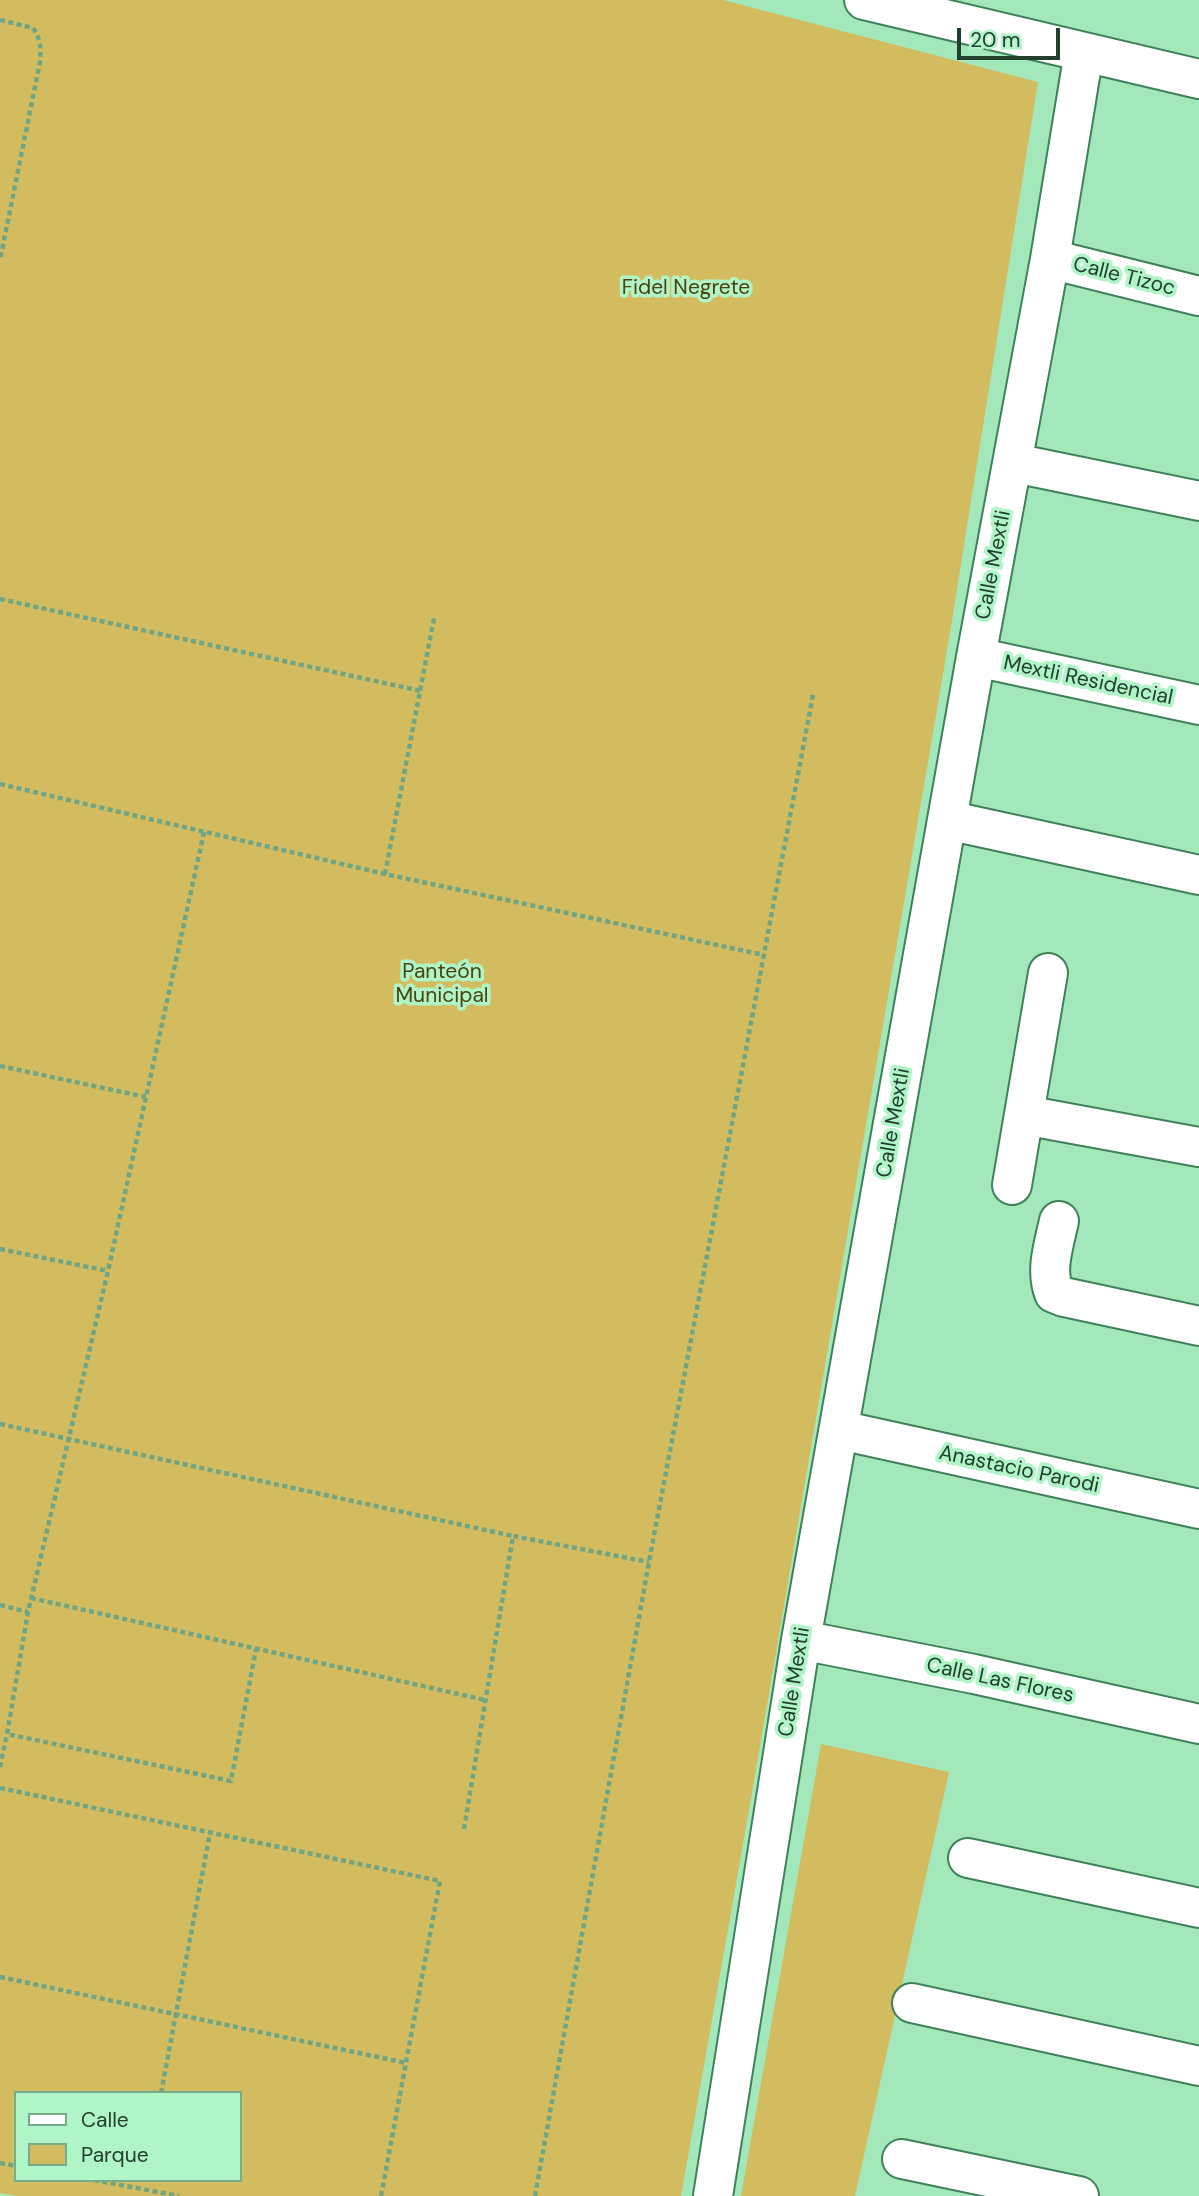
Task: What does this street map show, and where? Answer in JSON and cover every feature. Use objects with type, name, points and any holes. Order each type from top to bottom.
[{"type":"street","points":[[864,0],[1199,79]]},
{"type":"street","name":"Calle Mextli","points":[[713,2196],[801,1640],[976,657],[1014,463],[1084,52]]},
{"type":"street","name":"Calle Tizoc","points":[[1050,258],[1199,296]]},
{"type":"street","points":[[1014,463],[1199,502]]},
{"type":"street","name":"Mextli Residencial","points":[[976,657],[1199,705]]},
{"type":"street","points":[[947,820],[1199,875]]},
{"type":"street","points":[[1012,1185],[1048,973]]},
{"type":"street","points":[[1024,1115],[1199,1147]]},
{"type":"street","points":[[1059,1221],[1050,1270],[1050,1283],[1054,1293],[1199,1326]]},
{"type":"street","name":"Anastacio Parodi","points":[[840,1430],[1199,1509]]},
{"type":"street","name":"Calle Las Flores","points":[[801,1640],[974,1674],[1199,1724]]},
{"type":"street","points":[[968,1858],[1199,1908]]},
{"type":"street","points":[[912,2003],[1199,2066]]},
{"type":"street","points":[[902,2159],[1079,2196]]},
{"type":"path","points":[[0,20],[33,28],[41,46],[0,260]]},
{"type":"path","points":[[0,599],[421,691]]},
{"type":"path","points":[[385,874],[434,618]]},
{"type":"path","points":[[535,2196],[649,1562],[813,695]]},
{"type":"path","points":[[0,784],[385,874],[764,955]]},
{"type":"path","points":[[0,1767],[31,1598],[108,1272],[204,832]]},
{"type":"path","points":[[0,1066],[146,1097]]},
{"type":"path","points":[[0,1249],[108,1272]]},
{"type":"path","points":[[0,1424],[513,1536],[649,1562]]},
{"type":"path","points":[[464,1829],[513,1536]]},
{"type":"path","points":[[31,1598],[485,1700]]},
{"type":"path","points":[[0,1605],[28,1612]]},
{"type":"path","points":[[6,1734],[231,1781],[256,1649]]},
{"type":"path","points":[[0,1788],[440,1881],[381,2196]]},
{"type":"path","points":[[161,2091],[210,1833]]},
{"type":"path","points":[[0,1977],[405,2063]]},
{"type":"path","points":[[105,2182],[179,2196]]},
{"type":"path","points":[[142,2189],[144,2182]]},
{"type":"green space","name":"Panteón Municipal","points":[[0,0],[723,0],[1038,82],[949,639],[681,2196],[17,2196],[0,2193]]},
{"type":"green space","points":[[821,1744],[949,1772],[855,2196],[741,2196]]},
{"type":"park label","name":"Fidel Negrete","points":[[686,288]]}]
